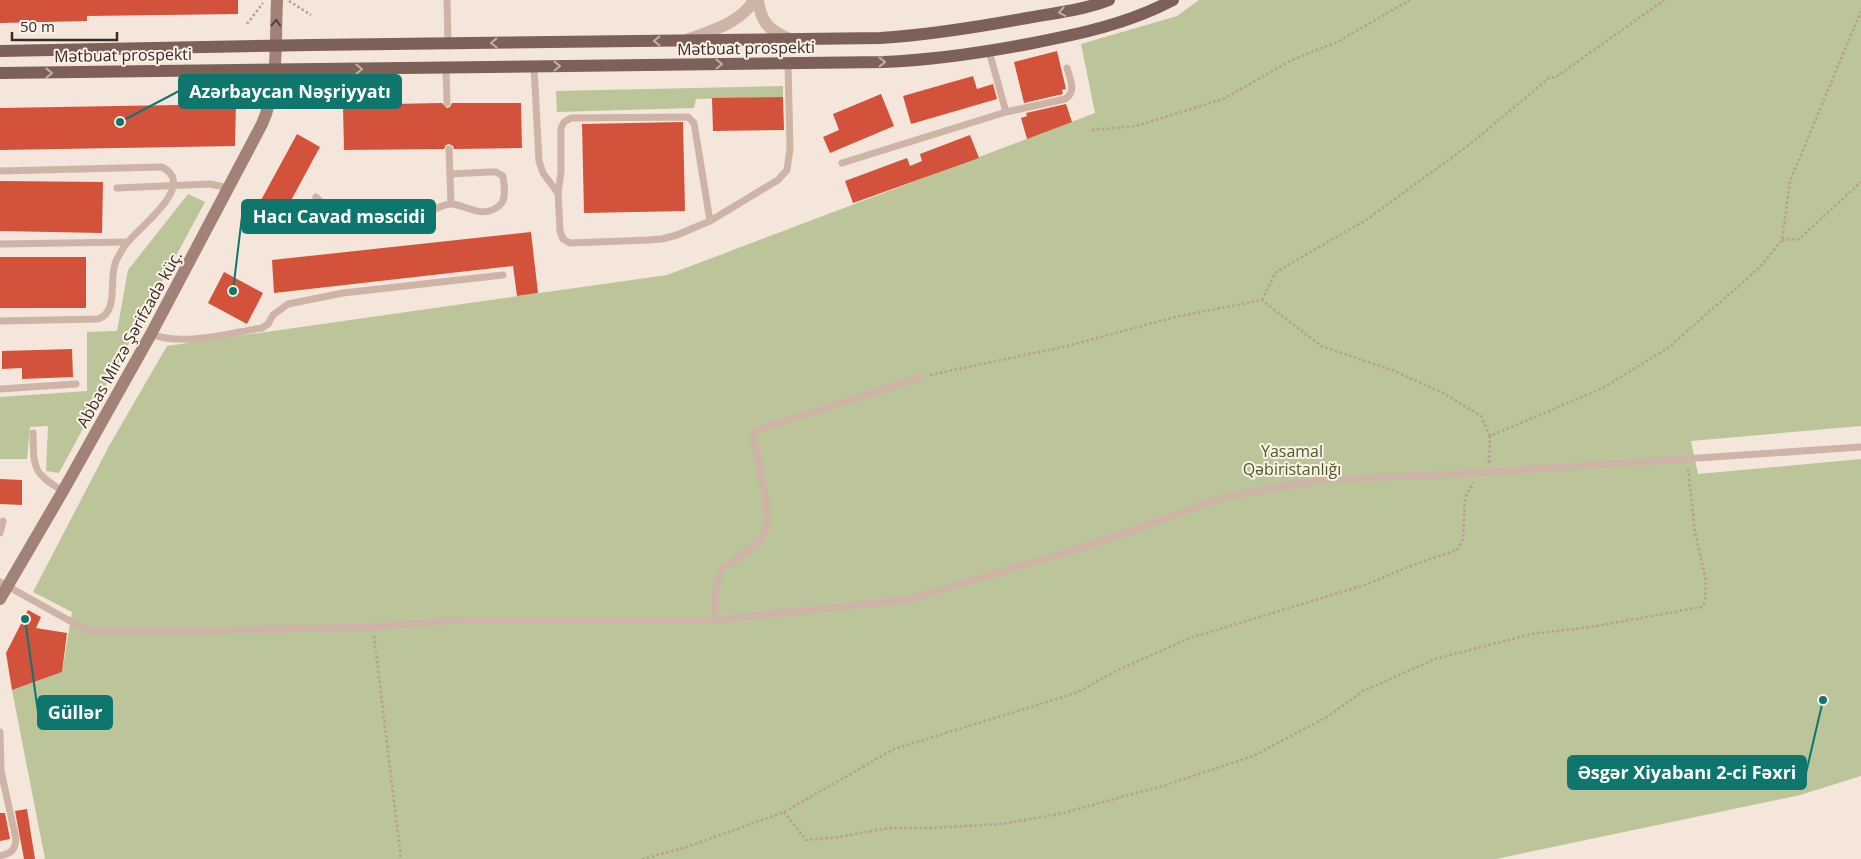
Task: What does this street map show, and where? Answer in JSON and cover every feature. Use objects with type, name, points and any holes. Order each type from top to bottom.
[{"type":"main road","name":"Abbas Mirzə Şərifzadə küç.","points":[[0,599],[4,585],[63,491],[151,334],[266,116],[272,88],[277,0]]},
{"type":"main road","name":"Mətbuat prospekti","points":[[0,51],[880,38],[922,35],[1068,11],[1109,0]]},
{"type":"main road","name":"Mətbuat prospekti","points":[[0,73],[928,60],[1070,36],[1116,24],[1149,12],[1173,0]]},
{"type":"street","points":[[685,41],[737,18],[750,7],[754,0]]},
{"type":"street","points":[[758,0],[759,9],[765,24],[771,30],[789,39]]},
{"type":"lane","points":[[447,0],[448,44]]},
{"type":"lane","points":[[989,51],[1006,112]]},
{"type":"lane","points":[[710,221],[694,124],[688,118],[571,118],[564,122],[561,128],[561,172],[558,193],[560,231],[563,239],[570,243],[662,239],[678,235],[710,221],[778,180],[787,170],[790,148],[788,63]]},
{"type":"lane","points":[[534,67],[539,161],[543,173],[558,193]]},
{"type":"lane","points":[[446,68],[448,103]]},
{"type":"lane","points":[[842,163],[1006,112],[1065,99],[1070,96],[1073,90],[1067,68]]},
{"type":"lane","points":[[449,149],[451,204]]},
{"type":"lane","points":[[0,171],[162,167],[170,171],[174,178],[175,186],[165,203],[127,242],[115,262],[110,310],[104,317],[98,319],[0,321]]},
{"type":"lane","points":[[316,197],[327,207],[338,212],[366,215],[419,213],[451,204],[476,212],[486,212],[500,206],[504,200],[503,176],[496,172],[450,174]]},
{"type":"lane","points":[[117,188],[210,184],[229,188]]},
{"type":"lane","points":[[0,244],[127,242]]},
{"type":"lane","points":[[151,334],[171,340],[262,328],[268,324],[273,315],[288,304],[344,293],[503,275]]},
{"type":"lane","points":[[715,620],[716,590],[719,574],[723,568],[760,540],[766,527],[764,494],[753,436],[755,431],[920,378]]},
{"type":"lane","points":[[0,389],[76,384]]},
{"type":"lane","points":[[33,433],[34,460],[39,475],[63,491]]},
{"type":"lane","points":[[4,585],[88,631],[206,631],[372,627],[461,620],[715,620],[907,600],[1090,545],[1228,496],[1322,480],[1477,473],[1861,446]]},
{"type":"lane","points":[[0,533],[3,521]]},
{"type":"lane","points":[[0,732],[1,771],[16,839],[15,848],[10,854],[0,856]]},
{"type":"path","points":[[247,24],[266,0]]},
{"type":"path","points":[[288,0],[311,15]]},
{"type":"path","points":[[1092,130],[1136,126],[1224,99],[1292,60],[1337,42],[1410,0]]},
{"type":"path","points":[[1262,300],[1276,272],[1366,220],[1469,145],[1511,112],[1549,78],[1556,77],[1593,52],[1664,0]]},
{"type":"path","points":[[1490,436],[1603,388],[1669,347],[1759,268],[1782,240],[1790,181],[1861,11]]},
{"type":"path","points":[[1782,240],[1799,239],[1861,182]]},
{"type":"path","points":[[920,378],[1067,346],[1175,317],[1262,300],[1322,346],[1392,370],[1443,393],[1481,416],[1490,436],[1488,472]]},
{"type":"path","points":[[784,812],[806,840],[840,837],[888,828],[1002,824],[1059,814],[1166,785],[1253,756],[1327,718],[1363,691],[1435,659],[1531,634],[1591,627],[1701,607],[1705,602],[1706,582],[1695,532],[1687,458]]},
{"type":"path","points":[[642,859],[684,848],[784,812],[894,749],[1076,693],[1116,671],[1190,638],[1368,584],[1413,565],[1457,550],[1463,538],[1465,498],[1477,473]]},
{"type":"path","points":[[372,627],[401,859]]},
{"type":"green space","name":"Yasamal Qəbiristanlığı","points":[[1199,0],[1861,0],[1861,426],[1691,441],[1698,474],[1861,459],[1861,776],[1800,795],[1496,859],[45,859],[12,690],[62,672],[72,612],[33,592],[109,446],[167,346],[667,275],[1095,113],[1081,44],[1177,16]]},
{"type":"green space","points":[[783,86],[783,97],[696,99],[694,108],[557,112],[556,91]]},
{"type":"green space","points":[[188,194],[205,202],[59,473],[46,471],[48,426],[30,427],[27,459],[0,459],[0,397],[87,391],[87,332],[117,331],[128,270]]},
{"type":"building","points":[[0,0],[238,0],[238,14],[87,16],[87,21],[0,23]]},
{"type":"building","points":[[1057,51],[1066,89],[1062,90],[1063,94],[1024,103],[1014,62]]},
{"type":"building","points":[[973,76],[977,89],[993,84],[997,99],[911,124],[903,96]]},
{"type":"building","points":[[881,94],[894,126],[830,153],[823,137],[839,130],[833,114]]},
{"type":"building","points":[[783,97],[784,130],[713,131],[712,98]]},
{"type":"building","points":[[442,103],[447,108],[452,103],[521,103],[522,148],[454,149],[449,144],[444,149],[344,150],[343,105]]},
{"type":"building","points":[[236,104],[235,146],[0,150],[0,108]]},
{"type":"building","points":[[1066,104],[1072,122],[1027,139],[1021,118],[1027,116],[1026,113]]},
{"type":"building","points":[[683,122],[685,211],[584,213],[582,124]]},
{"type":"building","points":[[297,134],[320,147],[277,226],[254,213]]},
{"type":"building","points":[[970,135],[979,158],[853,203],[845,181],[907,158],[910,166],[922,161],[920,154]]},
{"type":"building","points":[[0,181],[103,182],[102,233],[0,231]]},
{"type":"building","points":[[531,232],[538,293],[517,296],[513,266],[274,293],[272,260]]},
{"type":"building","points":[[0,257],[86,257],[86,308],[0,308]]},
{"type":"building","points":[[224,272],[263,293],[247,324],[208,303]]},
{"type":"building","points":[[72,349],[73,377],[22,379],[22,368],[2,369],[2,351]]},
{"type":"building","points":[[0,479],[22,480],[22,505],[0,504]]},
{"type":"building","points":[[28,610],[41,617],[36,628],[67,633],[62,672],[12,690],[6,653]]},
{"type":"building","points":[[27,809],[35,859],[24,859],[15,811]]},
{"type":"building","points":[[0,813],[5,813],[10,839],[0,841]]},
{"type":"place","name":"Azərbaycan Nəşriyyatı","points":[[120,122]]},
{"type":"place","name":"Hacı Cavad məscidi","points":[[233,291]]},
{"type":"place","name":"Güllər","points":[[25,619]]},
{"type":"place","name":"Əsgər Xiyabanı 2-ci Fəxri","points":[[1823,700]]}]
